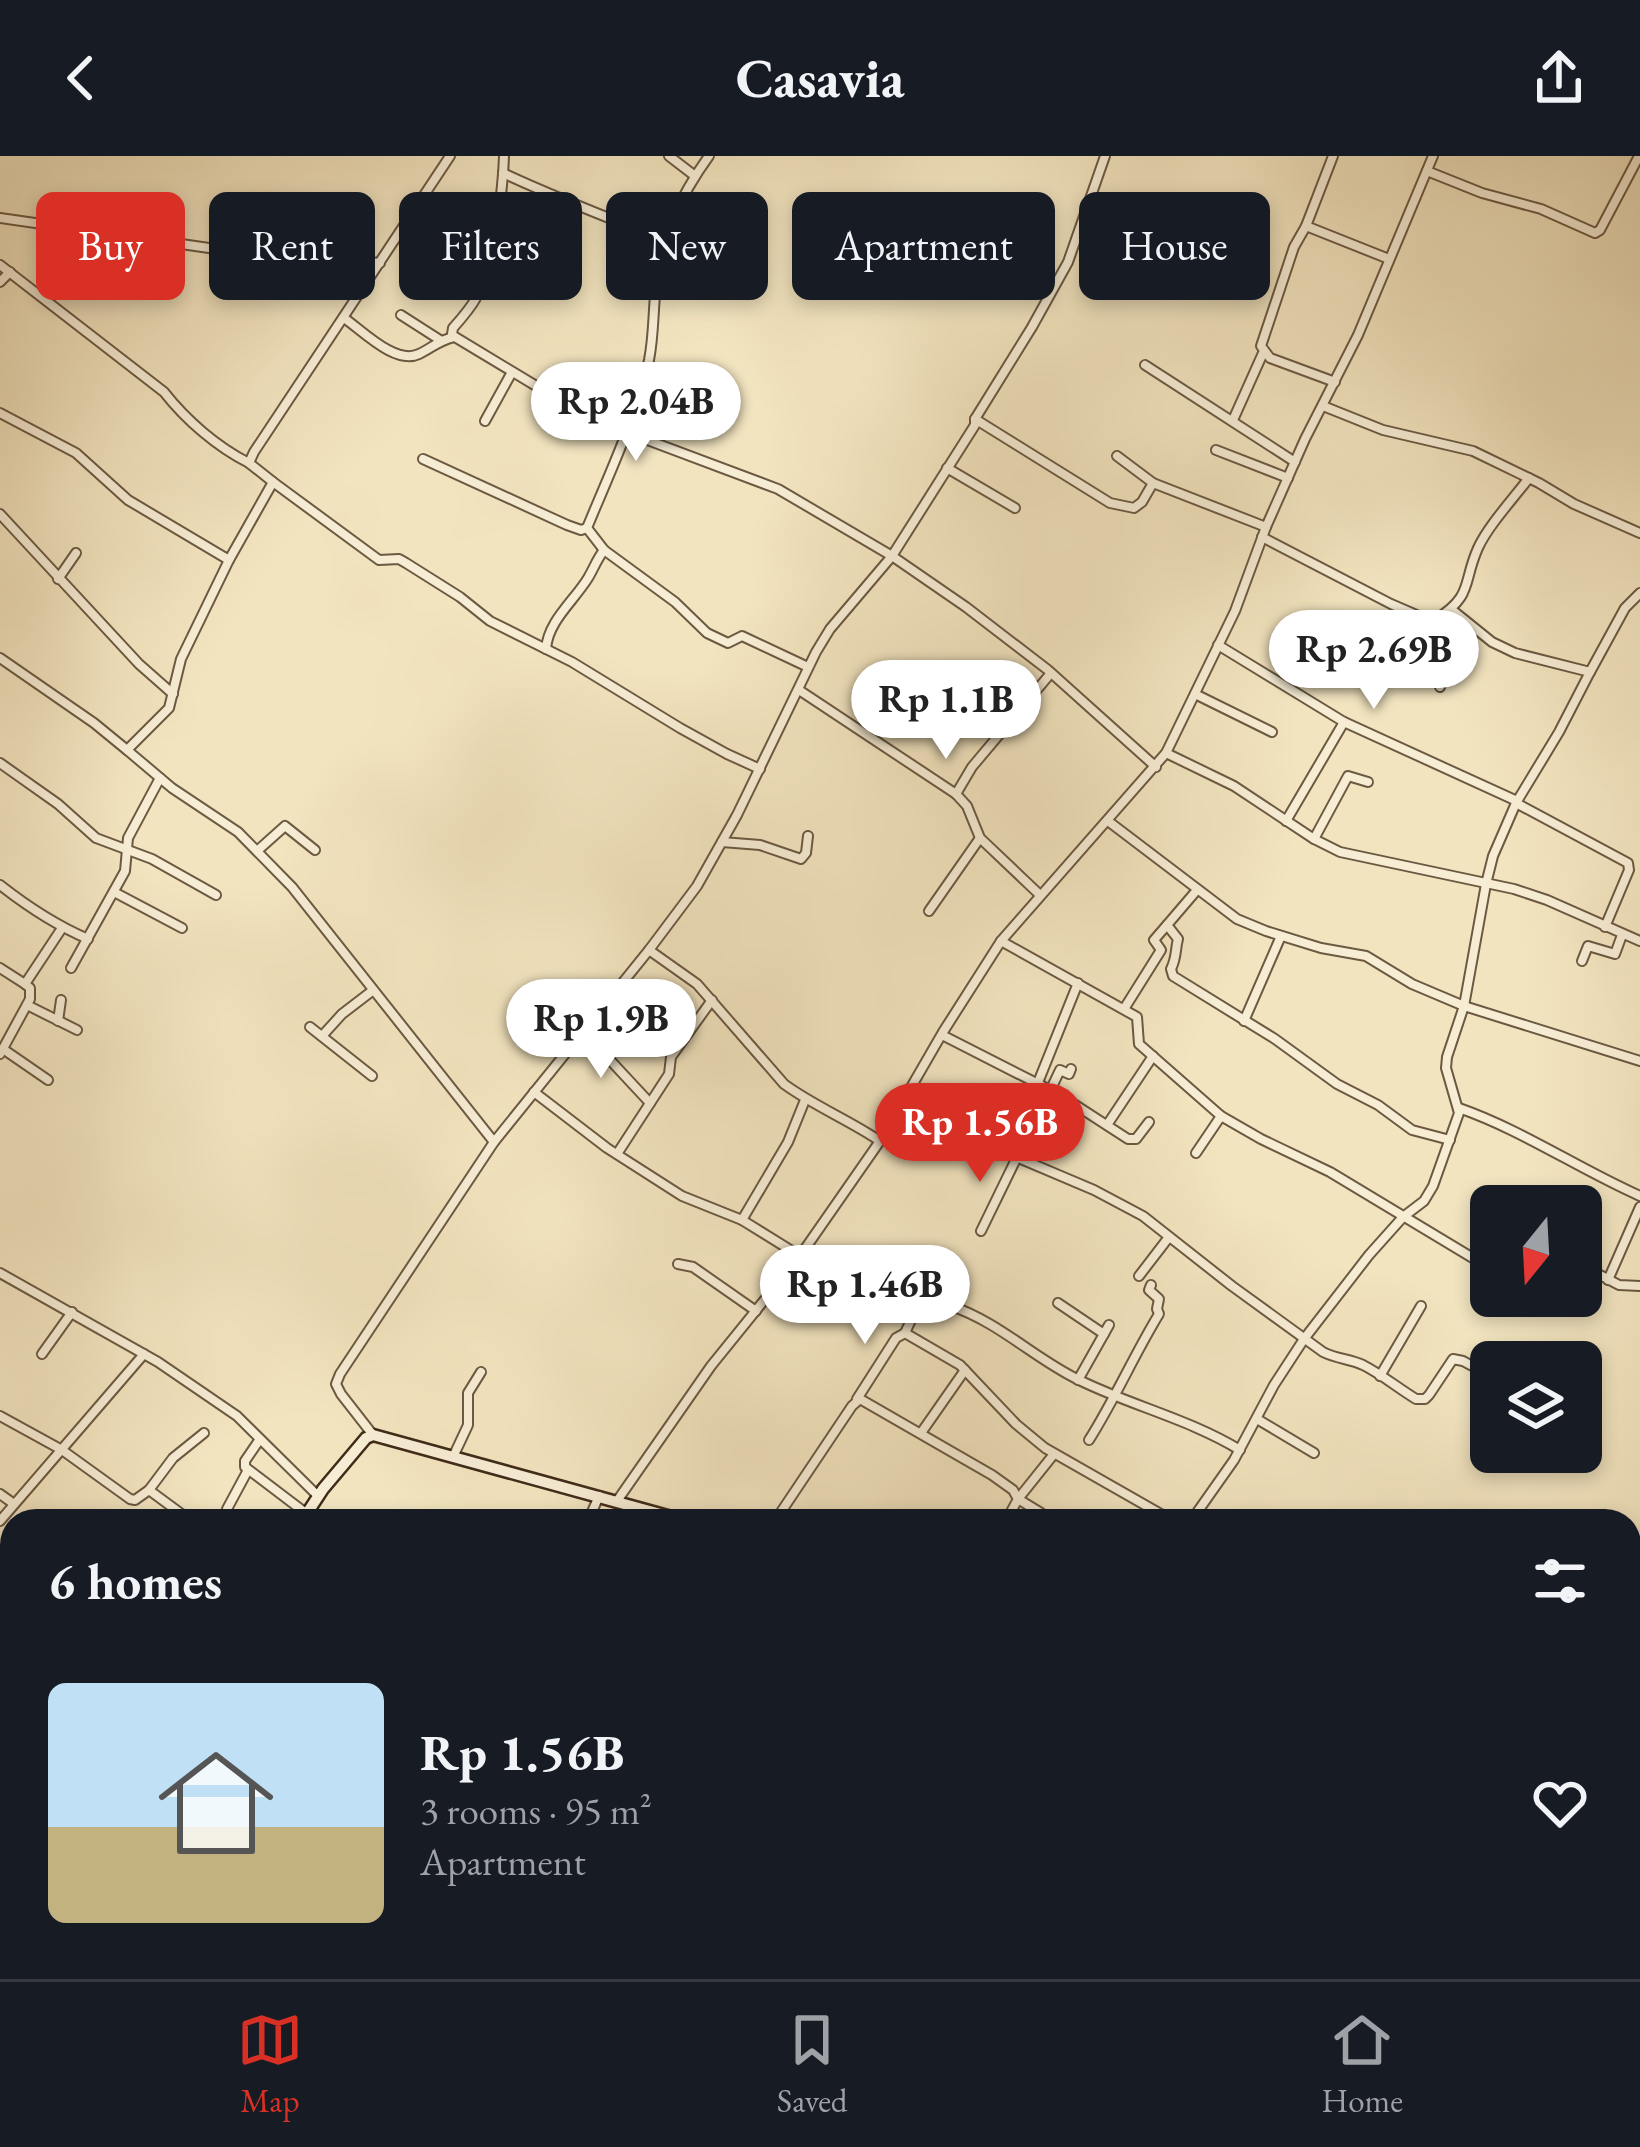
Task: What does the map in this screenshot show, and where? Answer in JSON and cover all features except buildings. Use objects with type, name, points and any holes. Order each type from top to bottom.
[{"type":"main road","points":[[310,1509],[373,1435],[638,1509]]},
{"type":"street","points":[[249,463],[451,156]]},
{"type":"street","points":[[504,156],[483,280],[453,328],[455,337],[576,410],[778,489],[892,556],[1051,673],[1156,766]]},
{"type":"street","points":[[670,156],[694,176]]},
{"type":"street","points":[[686,192],[709,156]]},
{"type":"street","points":[[373,1435],[340,1394],[336,1384],[340,1374],[494,1142],[697,886],[830,629],[892,556],[1032,328],[1068,262],[1105,156]]},
{"type":"street","points":[[1333,156],[1294,248],[1261,346],[1270,358],[1335,382]]},
{"type":"street","points":[[616,1502],[711,1366],[800,1256],[880,1142],[1001,941],[1166,753],[1234,611],[1266,527],[1433,156]]},
{"type":"street","points":[[1427,171],[1541,209],[1595,233],[1639,156]]},
{"type":"street","points":[[503,173],[606,217]]},
{"type":"street","points":[[0,218],[216,249],[381,263]]},
{"type":"street","points":[[1306,226],[1389,259]]},
{"type":"street","points":[[0,265],[164,392],[212,439],[379,560],[399,559],[490,621],[760,769]]},
{"type":"street","points":[[0,282],[10,272]]},
{"type":"street","points":[[587,528],[626,432],[648,361],[654,300]]},
{"type":"street","points":[[401,315],[440,340]]},
{"type":"street","points":[[344,318],[401,356],[418,355],[440,340],[455,337]]},
{"type":"street","points":[[1233,420],[1263,352]]},
{"type":"street","points":[[1145,364],[1295,462]]},
{"type":"street","points":[[485,422],[512,372]]},
{"type":"street","points":[[1323,406],[1383,430],[1473,452],[1640,533]]},
{"type":"street","points":[[0,412],[76,453],[128,500],[229,560]]},
{"type":"street","points":[[975,419],[1110,503],[1134,508],[1153,483]]},
{"type":"street","points":[[1216,450],[1288,478]]},
{"type":"street","points":[[1117,456],[1153,483],[1266,527]]},
{"type":"street","points":[[423,459],[568,525],[587,528]]},
{"type":"street","points":[[947,468],[1015,508]]},
{"type":"street","points":[[1262,538],[1391,604],[1435,620],[1463,593],[1478,548],[1528,478]]},
{"type":"street","points":[[127,750],[169,709],[181,659],[272,482]]},
{"type":"street","points":[[0,514],[139,664],[173,694]]},
{"type":"street","points":[[587,528],[604,550],[718,640],[728,643],[742,636],[808,667]]},
{"type":"street","points":[[546,650],[553,626],[604,550]]},
{"type":"street","points":[[58,579],[76,553]]},
{"type":"street","points":[[1199,1509],[1240,1450],[1304,1339],[1433,1186],[1459,1108],[1446,1068],[1464,1006],[1486,884],[1504,827],[1625,608],[1640,593]]},
{"type":"street","points":[[1451,609],[1492,642],[1515,653],[1590,672]]},
{"type":"street","points":[[1435,620],[1430,640],[1450,662],[1440,687]]},
{"type":"street","points":[[1218,645],[1344,722],[1517,801],[1628,863],[1629,871],[1605,927]]},
{"type":"street","points":[[0,658],[238,832],[292,887],[494,1142]]},
{"type":"street","points":[[956,794],[972,767],[1051,673]]},
{"type":"street","points":[[798,690],[956,794],[967,806],[980,838],[1040,895]]},
{"type":"street","points":[[1195,694],[1271,732]]},
{"type":"street","points":[[1286,821],[1344,722]]},
{"type":"street","points":[[1166,753],[1234,787],[1340,852],[1514,889],[1640,941]]},
{"type":"street","points":[[0,763],[96,838],[152,859],[216,895]]},
{"type":"street","points":[[1314,838],[1348,776],[1368,782]]},
{"type":"street","points":[[71,968],[125,871],[128,838],[160,778]]},
{"type":"street","points":[[1108,820],[1237,919],[1321,948],[1366,956],[1412,984],[1464,1006],[1640,1060]]},
{"type":"street","points":[[257,851],[285,826],[315,850]]},
{"type":"street","points":[[722,842],[760,845],[801,859],[808,836]]},
{"type":"street","points":[[929,911],[980,838]]},
{"type":"street","points":[[0,885],[29,908],[88,939]]},
{"type":"street","points":[[1124,1009],[1161,950],[1154,940],[1197,890]]},
{"type":"street","points":[[114,892],[182,928]]},
{"type":"street","points":[[1167,925],[1178,939],[1170,973],[1412,1130],[1450,1140]]},
{"type":"street","points":[[25,984],[62,928]]},
{"type":"street","points":[[1582,962],[1588,946],[1614,955],[1622,935]]},
{"type":"street","points":[[1244,1021],[1281,936]]},
{"type":"street","points":[[1001,941],[1137,1017],[1136,1038],[1221,1116],[1330,1172],[1470,1257]]},
{"type":"street","points":[[649,950],[697,984],[784,1084],[880,1142]]},
{"type":"street","points":[[0,968],[31,993],[2,1052],[47,1080]]},
{"type":"street","points":[[1037,1085],[1078,983]]},
{"type":"street","points":[[322,1036],[342,1013],[372,991]]},
{"type":"street","points":[[58,1021],[62,1000]]},
{"type":"street","points":[[617,1154],[672,1069],[671,1057],[712,1000]]},
{"type":"street","points":[[27,1004],[77,1030]]},
{"type":"street","points":[[310,1027],[372,1076]]},
{"type":"street","points":[[583,1030],[650,1102]]},
{"type":"street","points":[[942,1035],[1050,1090],[1133,1141],[1149,1122]]},
{"type":"street","points":[[1107,1125],[1153,1056]]},
{"type":"street","points":[[1050,1090],[1060,1070],[1069,1074],[1072,1069]]},
{"type":"street","points":[[534,1092],[617,1154],[697,1204],[742,1220],[800,1256],[916,1309],[935,1304],[966,1312],[1078,1380],[1215,1434],[1240,1450]]},
{"type":"street","points":[[742,1220],[788,1142],[806,1099]]},
{"type":"street","points":[[902,1103],[1143,1216],[1304,1339],[1336,1359],[1355,1361],[1416,1399],[1425,1399],[1453,1359],[1470,1367]]},
{"type":"street","points":[[1459,1108],[1640,1196]]},
{"type":"street","points":[[1196,1153],[1221,1116]]},
{"type":"street","points":[[981,1231],[1017,1157]]},
{"type":"street","points":[[1608,1280],[1640,1207]]},
{"type":"street","points":[[1138,1276],[1169,1237]]},
{"type":"street","points":[[678,1264],[693,1267],[756,1311]]},
{"type":"street","points":[[0,1274],[144,1354],[236,1416],[318,1496]]},
{"type":"street","points":[[1602,1277],[1619,1285],[1640,1286]]},
{"type":"street","points":[[1089,1440],[1160,1313],[1151,1285]]},
{"type":"street","points":[[1058,1303],[1107,1330],[1078,1380]]},
{"type":"street","points":[[1380,1376],[1421,1306]]},
{"type":"street","points":[[783,1509],[916,1309]]},
{"type":"street","points":[[43,1354],[72,1312]]},
{"type":"street","points":[[904,1333],[965,1370],[1016,1424],[1054,1454],[1152,1509]]},
{"type":"street","points":[[10,1509],[144,1354]]},
{"type":"street","points":[[921,1434],[965,1370]]},
{"type":"street","points":[[453,1457],[468,1425],[468,1393],[482,1372]]},
{"type":"street","points":[[856,1400],[992,1475],[1033,1509]]},
{"type":"street","points":[[0,1416],[62,1450],[134,1500],[204,1433]]},
{"type":"street","points":[[1257,1419],[1314,1454]]},
{"type":"street","points":[[260,1439],[245,1461],[248,1470],[294,1509]]},
{"type":"street","points":[[1013,1509],[1054,1454]]},
{"type":"street","points":[[227,1509],[248,1470]]},
{"type":"street","points":[[148,1490],[174,1509]]},
{"type":"street","points":[[0,1495],[14,1504]]},
{"type":"street","points":[[593,1509],[599,1496]]}]
